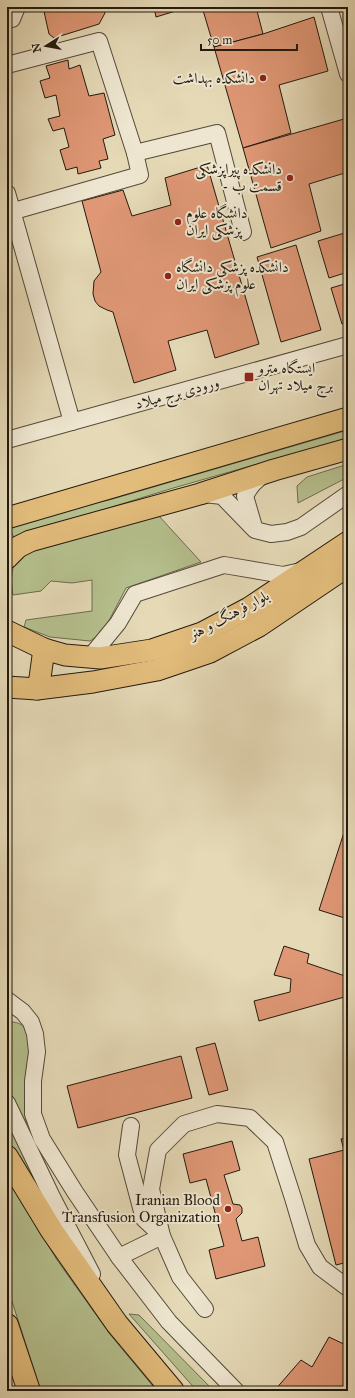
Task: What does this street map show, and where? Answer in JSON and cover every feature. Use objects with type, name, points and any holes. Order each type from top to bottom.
[{"type":"highway","points":[[7,1157],[52,1231],[117,1324],[173,1391]]},
{"type":"highway","points":[[7,1325],[29,1391]]},
{"type":"main road","points":[[7,518],[348,418]]},
{"type":"main road","points":[[7,558],[18,547],[30,540],[200,494],[274,470],[348,449]]},
{"type":"main road","name":"بلوار فرهنگ و هنر","points":[[7,631],[44,649],[66,655],[95,657],[152,650],[202,633],[248,608],[348,542]]},
{"type":"main road","name":"بلوار فرهنگ و هنر","points":[[7,687],[37,689],[93,682],[157,670],[210,652],[259,626],[348,566]]},
{"type":"main road","points":[[37,689],[44,649]]},
{"type":"main road","points":[[93,682],[87,677],[86,671],[89,664],[95,657]]},
{"type":"street","points":[[7,20],[12,19],[17,7]]},
{"type":"street","points":[[329,7],[348,74]]},
{"type":"street","points":[[7,65],[99,41],[140,175],[10,212]]},
{"type":"street","points":[[134,153],[218,134],[243,232]]},
{"type":"street","points":[[7,193],[10,212],[72,422]]},
{"type":"street","name":"ورودی برج میلاد","points":[[7,440],[348,345]]},
{"type":"street","points":[[255,530],[245,496],[251,485],[257,479],[274,470]]},
{"type":"street","points":[[200,494],[222,496],[255,530],[271,534],[287,532],[301,527],[348,494]]},
{"type":"street","points":[[95,657],[135,594],[224,565],[283,575],[305,571]]},
{"type":"street","points":[[7,1000],[22,1012],[31,1022],[35,1034],[37,1052],[32,1081],[33,1114],[42,1139],[75,1192],[119,1257],[169,1322],[236,1391]]},
{"type":"street","points":[[7,1016],[17,1017],[31,1022]]},
{"type":"street","points":[[7,1103],[52,1197],[117,1324]]},
{"type":"street","points":[[204,1309],[180,1277],[162,1236],[151,1189],[158,1150],[184,1124],[217,1114],[250,1118],[275,1142],[307,1245],[320,1267],[348,1288]]},
{"type":"street","points":[[131,1126],[127,1155],[142,1212],[144,1219],[162,1236]]},
{"type":"street","points":[[119,1257],[162,1236]]},
{"type":"green space","points":[[348,430],[348,438],[170,489],[37,530],[15,540],[7,522],[109,500]]},
{"type":"green space","points":[[348,464],[348,477],[298,503],[297,486],[307,477]]},
{"type":"green space","points":[[159,516],[201,562],[126,588],[103,632],[90,641],[50,637],[24,627],[26,620],[92,611],[92,580],[72,583],[51,581],[41,591],[13,595],[12,572],[17,559],[20,556],[33,548]]},
{"type":"green space","points":[[7,1022],[20,1024],[23,1026],[30,1040],[26,1124],[7,1086]]},
{"type":"green space","points":[[7,1117],[59,1229],[7,1138]]},
{"type":"green space","points":[[7,1177],[57,1260],[109,1333],[157,1391],[41,1391],[7,1286]]},
{"type":"green space","points":[[129,1314],[139,1315],[214,1391],[197,1391]]},
{"type":"building","points":[[43,7],[103,7],[105,13],[99,24],[54,38],[49,34]]},
{"type":"building","points":[[154,7],[178,7],[179,10],[156,17]]},
{"type":"building","points":[[202,7],[256,7],[263,34],[214,47]]},
{"type":"building","name":"دانشکده بهداشت","points":[[314,17],[328,71],[279,85],[291,133],[243,148],[214,47],[263,34]]},
{"type":"building","points":[[68,60],[69,69],[80,65],[89,96],[104,93],[115,135],[103,139],[108,159],[99,161],[101,168],[78,174],[77,167],[66,170],[60,150],[69,147],[64,128],[53,131],[48,119],[60,116],[56,95],[45,98],[40,81],[50,78],[46,66]]},
{"type":"building","name":"دانشکده پیراپزشکی - قسمت ب","points":[[344,119],[348,139],[348,172],[309,184],[321,231],[271,248],[243,148]]},
{"type":"building","name":"دانشکده پزشکی دانشگاه علوم پزشکی ایران","points":[[207,165],[259,344],[215,358],[207,330],[168,341],[176,370],[134,383],[113,312],[99,306],[95,301],[93,294],[94,281],[101,272],[82,201],[123,190],[132,216],[171,205],[165,178]]},
{"type":"building","points":[[348,232],[348,272],[329,278],[318,241]]},
{"type":"building","points":[[296,245],[321,330],[281,342],[257,257]]},
{"type":"building","points":[[348,283],[348,322],[342,324],[331,288]]},
{"type":"building","points":[[348,820],[348,919],[319,910]]},
{"type":"building","points":[[284,946],[309,954],[307,963],[348,977],[348,996],[259,1021],[254,1001],[290,992],[291,979],[274,975]]},
{"type":"building","points":[[215,1043],[228,1090],[209,1095],[196,1048]]},
{"type":"building","points":[[181,1056],[192,1098],[78,1128],[67,1086]]},
{"type":"building","points":[[348,1137],[348,1262],[336,1265],[309,1159],[344,1150],[341,1139]]},
{"type":"building","name":"Iranian Blood Transfusion Organization","points":[[232,1141],[240,1170],[224,1175],[233,1204],[240,1205],[242,1208],[242,1213],[236,1219],[242,1241],[258,1237],[265,1266],[216,1279],[209,1250],[224,1246],[206,1179],[190,1183],[183,1154]]},
{"type":"building","points":[[329,1337],[348,1346],[348,1391],[274,1391],[301,1360],[312,1367]]},
{"type":"place","name":"دانشکده بهداشت","points":[[263,78]]},
{"type":"place","name":"دانشکده پیراپزشکی - قسمت ب","points":[[290,178]]},
{"type":"place","name":"دانشگاه علوم پزشکی ایران","points":[[178,222]]},
{"type":"place","name":"دانشکده پزشکی دانشگاه علوم پزشکی ایران","points":[[168,276]]},
{"type":"place","name":"ایستگاه مترو برج میلاد تهران","points":[[249,377]]},
{"type":"place","name":"Iranian Blood Transfusion Organization","points":[[228,1209]]}]
